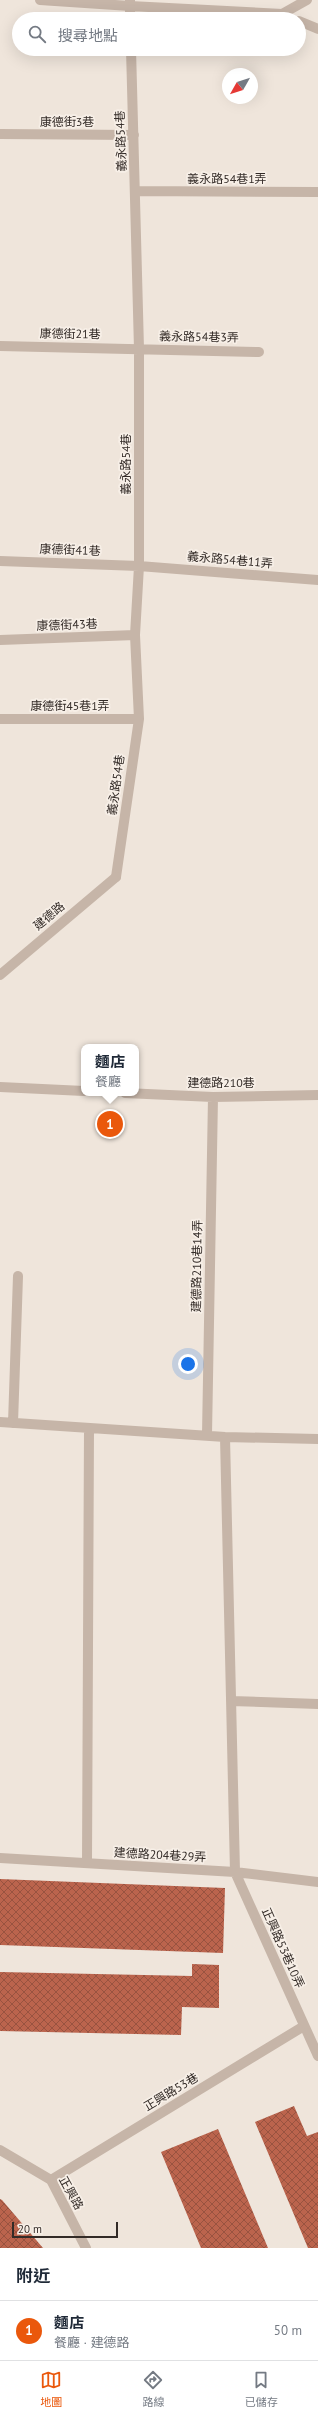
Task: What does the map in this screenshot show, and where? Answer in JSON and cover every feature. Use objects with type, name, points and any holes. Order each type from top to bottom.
[{"type":"street","points":[[40,0],[130,3],[254,12]]},
{"type":"street","points":[[285,12],[306,0]]},
{"type":"street","points":[[306,24],[318,29]]},
{"type":"street","name":"義永路54巷","points":[[116,877],[139,719],[135,635],[139,566],[139,349],[131,56]]},
{"type":"street","name":"康德街3巷","points":[[0,134],[134,135]]},
{"type":"street","name":"義永路54巷1弄","points":[[136,191],[318,192]]},
{"type":"street","name":"康德街21巷","points":[[0,346],[139,349]]},
{"type":"street","name":"義永路54巷3弄","points":[[139,349],[258,352]]},
{"type":"street","name":"康德街41巷","points":[[0,561],[139,566]]},
{"type":"street","name":"義永路54巷11弄","points":[[139,566],[318,580]]},
{"type":"street","name":"康德街43巷","points":[[0,640],[135,635]]},
{"type":"street","name":"康德街45巷1弄","points":[[0,718],[139,719]]},
{"type":"street","name":"建德路","points":[[0,975],[116,877]]},
{"type":"street","points":[[0,1087],[81,1091]]},
{"type":"street","name":"建德路210巷","points":[[139,1094],[213,1097],[318,1095]]},
{"type":"street","name":"建德路210巷14弄","points":[[207,1435],[213,1097]]},
{"type":"street","points":[[13,1423],[18,1276]]},
{"type":"street","points":[[0,1422],[225,1437],[318,1439]]},
{"type":"street","points":[[87,1863],[89,1428]]},
{"type":"street","points":[[225,1437],[235,1872]]},
{"type":"street","points":[[231,1701],[318,1704]]},
{"type":"street","name":"建德路204巷29弄","points":[[0,1858],[235,1872],[318,1882]]},
{"type":"street","name":"正興路53巷10弄","points":[[235,1872],[318,2056]]},
{"type":"street","name":"正興路53巷","points":[[51,2180],[304,2026]]},
{"type":"street","name":"正興路","points":[[0,2150],[51,2180],[86,2248]]},
{"type":"building","points":[[0,1879],[225,1888],[223,1953],[0,1945]]},
{"type":"building","points":[[192,1964],[219,1965],[219,2008],[182,2007],[181,2035],[0,2031],[0,1972],[192,1976]]},
{"type":"building","points":[[294,2106],[307,2136],[318,2132],[318,2248],[308,2248],[255,2122]]},
{"type":"building","points":[[218,2129],[268,2248],[201,2248],[161,2152]]},
{"type":"building","points":[[0,2199],[2,2200],[43,2248],[0,2248]]},
{"type":"place","name":"麵店","points":[[110,1124]]}]
